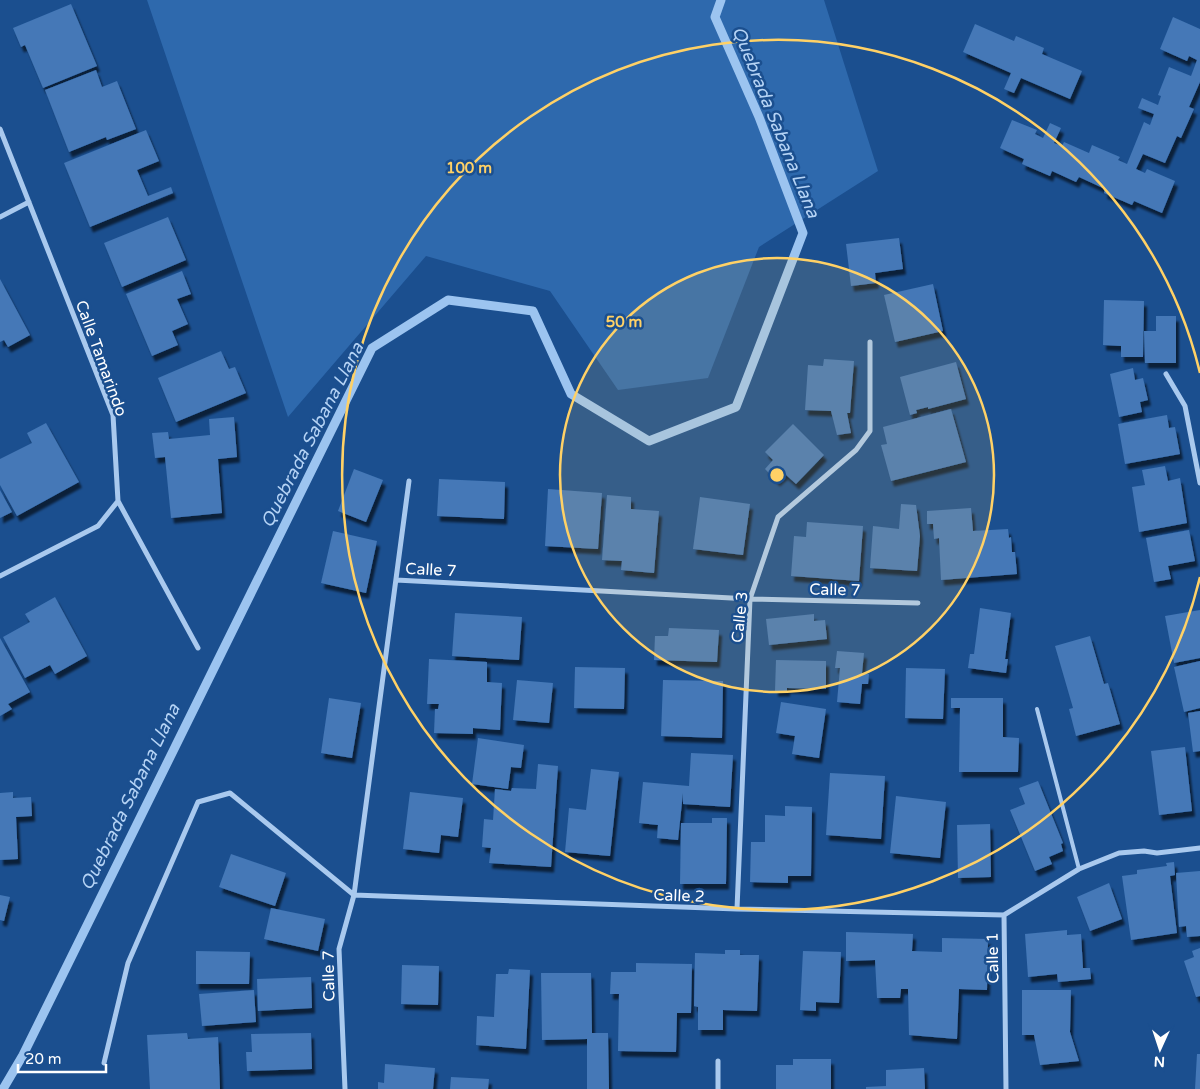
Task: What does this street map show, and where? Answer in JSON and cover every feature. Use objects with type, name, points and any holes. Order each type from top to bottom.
[{"type":"street","name":"Calle Tamarindo","points":[[0,129],[113,415],[118,501],[198,648]]},
{"type":"street","points":[[0,217],[29,202]]},
{"type":"street","name":"Calle 3","points":[[737,909],[750,599],[778,518],[856,450],[870,431],[870,342]]},
{"type":"street","points":[[1166,374],[1185,406],[1200,483]]},
{"type":"street","points":[[396,580],[409,481]]},
{"type":"street","points":[[0,576],[98,526],[118,501]]},
{"type":"street","name":"Calle 7","points":[[345,1089],[338,949],[354,895],[396,580],[750,599],[918,603]]},
{"type":"street","points":[[104,1063],[128,963],[198,802],[230,793],[354,895]]},
{"type":"street","name":"Calle 1","points":[[1006,1089],[1004,915],[1079,870],[1119,853],[1144,851],[1157,853],[1200,848]]},
{"type":"street","name":"Calle 2","points":[[354,895],[737,909],[1004,915]]},
{"type":"street","points":[[718,1061],[718,1089]]},
{"type":"lane","points":[[1037,709],[1079,870]]},
{"type":"shaded area","points":[[147,0],[824,0],[878,171],[759,247],[708,378],[618,390],[550,291],[426,256],[288,417]]},
{"type":"building","points":[[71,4],[97,66],[43,88],[25,45],[21,47],[13,28]]},
{"type":"building","points":[[1173,17],[1200,29],[1200,82],[1189,107],[1194,109],[1181,138],[1177,136],[1165,163],[1143,154],[1136,169],[1145,173],[1147,169],[1175,181],[1162,213],[1134,201],[1132,205],[1104,193],[1105,189],[1079,177],[1076,182],[1052,171],[1050,176],[1022,164],[1024,159],[1000,148],[1012,120],[1037,130],[1035,134],[1043,138],[1050,123],[1061,128],[1054,143],[1062,146],[1064,142],[1089,153],[1092,145],[1120,157],[1118,160],[1127,164],[1144,122],[1150,125],[1154,114],[1138,108],[1142,98],[1158,105],[1161,96],[1158,95],[1169,67],[1191,76],[1197,60],[1189,56],[1187,61],[1160,49]]},
{"type":"building","points":[[975,24],[1014,41],[1016,36],[1044,48],[1042,54],[1082,71],[1070,99],[1021,78],[1014,93],[1004,89],[1011,73],[963,52]]},
{"type":"building","points":[[96,70],[102,87],[117,81],[136,129],[107,140],[106,137],[69,152],[45,90]]},
{"type":"building","points":[[146,130],[159,161],[137,170],[148,196],[171,187],[173,193],[90,227],[64,163]]},
{"type":"building","points":[[168,217],[186,260],[122,287],[104,243]]},
{"type":"building","points":[[899,238],[903,269],[875,273],[876,283],[851,286],[846,244]]},
{"type":"building","points":[[182,271],[191,294],[177,299],[188,324],[172,331],[178,345],[152,356],[126,294]]},
{"type":"building","points":[[0,279],[30,335],[8,347],[4,340],[0,342]]},
{"type":"building","points":[[933,284],[943,331],[895,342],[884,295]]},
{"type":"building","points":[[1104,300],[1144,301],[1143,357],[1121,357],[1121,346],[1103,345]]},
{"type":"building","points":[[1156,316],[1176,316],[1176,363],[1145,363],[1144,331],[1156,331]]},
{"type":"building","points":[[221,351],[229,369],[235,367],[246,393],[176,422],[158,378]]},
{"type":"building","points":[[824,359],[854,361],[850,413],[847,413],[851,433],[837,435],[831,411],[805,410],[808,365],[823,366]]},
{"type":"building","points":[[956,362],[966,399],[928,409],[928,407],[916,410],[917,413],[910,415],[900,377]]},
{"type":"building","points":[[1133,368],[1135,380],[1143,378],[1148,400],[1140,402],[1142,412],[1119,417],[1110,374]]},
{"type":"building","points":[[951,409],[966,462],[891,481],[881,445],[887,444],[883,427]]},
{"type":"building","points":[[1167,415],[1169,428],[1175,427],[1180,454],[1125,464],[1118,424]]},
{"type":"building","points":[[234,417],[237,457],[218,459],[222,513],[171,518],[165,457],[155,458],[152,433],[168,432],[169,439],[210,435],[209,419]]},
{"type":"building","points":[[46,423],[79,482],[17,516],[0,485],[0,459],[32,443],[27,433]]},
{"type":"building","points":[[793,424],[824,455],[796,484],[785,474],[777,481],[765,469],[773,460],[765,452]]},
{"type":"building","points":[[1165,466],[1168,481],[1180,478],[1187,523],[1139,532],[1132,487],[1145,485],[1142,470]]},
{"type":"building","points":[[354,469],[383,480],[366,522],[338,511]]},
{"type":"building","points":[[439,479],[505,482],[504,519],[437,516]]},
{"type":"building","points":[[548,489],[602,493],[598,549],[545,546]]},
{"type":"building","points":[[0,490],[12,512],[0,518]]},
{"type":"building","points":[[607,495],[631,497],[631,509],[659,511],[654,573],[621,570],[622,561],[602,560]]},
{"type":"building","points":[[700,497],[750,504],[743,555],[693,549]]},
{"type":"building","points":[[901,504],[916,505],[920,536],[917,571],[870,568],[873,526],[899,529]]},
{"type":"building","points":[[971,508],[973,531],[1008,529],[1009,538],[1011,537],[1012,552],[1015,552],[1017,574],[941,580],[939,538],[934,539],[933,524],[927,524],[927,511]]},
{"type":"building","points":[[807,522],[863,526],[859,581],[791,576],[794,536],[806,537]]},
{"type":"building","points":[[1189,530],[1195,561],[1168,566],[1171,579],[1154,582],[1146,538]]},
{"type":"building","points":[[333,531],[377,541],[366,593],[321,583]]},
{"type":"building","points":[[55,597],[87,656],[55,674],[50,665],[25,678],[3,637],[30,622],[25,614]]},
{"type":"building","points":[[980,608],[1011,613],[1005,659],[1008,659],[1006,673],[968,668],[970,654],[974,654]]},
{"type":"building","points":[[1200,610],[1200,658],[1174,663],[1165,616]]},
{"type":"building","points":[[455,613],[522,617],[519,660],[452,656]]},
{"type":"building","points":[[814,614],[814,621],[825,620],[827,639],[769,645],[766,619]]},
{"type":"building","points":[[669,628],[719,630],[717,662],[654,660],[655,636],[668,636]]},
{"type":"building","points":[[1090,636],[1104,684],[1108,683],[1120,724],[1076,736],[1069,709],[1073,708],[1055,646]]},
{"type":"building","points":[[0,638],[30,692],[8,704],[12,709],[0,716]]},
{"type":"building","points":[[837,651],[864,653],[862,673],[869,674],[868,684],[862,684],[860,704],[837,702],[840,668],[835,668]]},
{"type":"building","points":[[429,659],[487,662],[487,682],[502,683],[500,730],[473,728],[473,734],[434,733],[435,709],[438,709],[439,704],[427,704]]},
{"type":"building","points":[[776,660],[826,661],[826,689],[787,688],[787,691],[775,691]]},
{"type":"building","points":[[1200,661],[1200,708],[1184,712],[1174,667]]},
{"type":"building","points":[[575,667],[625,668],[624,709],[574,708]]},
{"type":"building","points":[[906,668],[945,669],[943,719],[905,718]]},
{"type":"building","points":[[517,680],[553,683],[549,723],[513,720]]},
{"type":"building","points":[[663,680],[723,681],[722,738],[661,736]]},
{"type":"building","points":[[329,698],[361,703],[352,758],[321,753]]},
{"type":"building","points":[[951,698],[1003,698],[1003,737],[1019,738],[1018,772],[959,772],[960,708],[951,708]]},
{"type":"building","points":[[781,702],[826,709],[819,758],[792,754],[795,736],[776,733]]},
{"type":"building","points":[[1200,711],[1200,751],[1193,752],[1188,713]]},
{"type":"building","points":[[478,738],[524,745],[521,768],[511,767],[508,789],[472,784]]},
{"type":"building","points":[[1185,747],[1192,811],[1159,815],[1151,751]]},
{"type":"building","points":[[691,753],[733,755],[730,807],[683,804],[683,793],[678,840],[657,838],[658,825],[639,823],[643,782],[689,786]]},
{"type":"building","points":[[538,764],[558,766],[551,867],[489,863],[491,848],[482,847],[484,819],[493,820],[495,789],[511,791],[512,788],[536,789]]},
{"type":"building","points":[[591,769],[619,772],[610,856],[565,852],[569,808],[586,810]]},
{"type":"building","points":[[830,773],[885,776],[881,839],[826,835]]},
{"type":"building","points":[[1038,781],[1063,843],[1061,844],[1063,851],[1049,857],[1052,864],[1035,871],[1010,810],[1025,804],[1019,788]]},
{"type":"building","points":[[13,792],[13,798],[31,797],[32,816],[16,817],[18,859],[0,860],[0,793]]},
{"type":"building","points":[[410,792],[463,798],[458,837],[441,835],[439,853],[403,849]]},
{"type":"building","points":[[896,796],[946,802],[940,858],[890,853]]},
{"type":"building","points":[[785,806],[812,807],[811,876],[788,876],[788,883],[750,882],[751,842],[765,842],[765,815],[785,816]]},
{"type":"building","points":[[712,818],[727,818],[726,884],[680,884],[681,823],[712,823]]},
{"type":"building","points":[[990,824],[991,877],[958,878],[957,825]]},
{"type":"building","points":[[231,854],[286,873],[275,906],[219,887]]},
{"type":"building","points":[[1174,862],[1175,875],[1170,876],[1177,933],[1131,940],[1122,876],[1137,874],[1137,870],[1167,866],[1166,863]]},
{"type":"building","points":[[1200,871],[1200,936],[1187,937],[1186,926],[1179,927],[1176,873]]},
{"type":"building","points":[[1109,883],[1122,919],[1090,931],[1077,897]]},
{"type":"building","points":[[0,895],[10,897],[4,921],[0,920]]},
{"type":"building","points":[[271,908],[325,919],[318,951],[264,939]]},
{"type":"building","points":[[1067,930],[1067,935],[1081,934],[1083,968],[1090,968],[1091,979],[1058,982],[1057,974],[1028,977],[1025,934]]},
{"type":"building","points":[[846,932],[913,934],[912,951],[942,952],[942,938],[988,939],[987,990],[959,989],[957,1039],[909,1035],[908,989],[901,989],[900,998],[877,998],[875,960],[846,961]]},
{"type":"building","points":[[1200,948],[1200,996],[1196,997],[1184,961],[1194,957],[1192,951]]},
{"type":"building","points":[[725,950],[740,950],[740,955],[759,955],[757,1011],[723,1010],[723,1030],[698,1030],[698,1007],[694,1006],[695,953],[725,954]]},
{"type":"building","points":[[196,951],[250,952],[249,984],[196,984]]},
{"type":"building","points":[[803,951],[841,952],[839,1003],[816,1002],[816,1011],[800,1010]]},
{"type":"building","points":[[636,963],[692,964],[691,1013],[677,1013],[676,1052],[618,1051],[619,994],[610,994],[611,972],[636,972]]},
{"type":"building","points":[[402,965],[439,966],[438,1005],[401,1004]]},
{"type":"building","points":[[509,969],[530,970],[526,1049],[476,1045],[477,1016],[494,1017],[496,974],[508,974]]},
{"type":"building","points":[[541,973],[591,973],[592,1033],[608,1033],[609,1089],[587,1089],[587,1039],[542,1040]]},
{"type":"building","points":[[311,977],[312,1008],[258,1011],[257,979]]},
{"type":"building","points":[[254,990],[256,1022],[202,1026],[199,994]]},
{"type":"building","points":[[1022,990],[1071,990],[1070,1032],[1079,1061],[1040,1065],[1034,1035],[1022,1035]]},
{"type":"building","points":[[187,1033],[188,1039],[218,1037],[220,1089],[150,1089],[147,1035]]},
{"type":"building","points":[[311,1033],[312,1069],[247,1071],[246,1052],[252,1052],[251,1034]]},
{"type":"building","points":[[1197,1054],[1200,1054],[1200,1089],[1195,1089]]},
{"type":"building","points":[[793,1059],[831,1059],[831,1089],[776,1089],[776,1065],[793,1065]]},
{"type":"building","points":[[385,1064],[435,1068],[433,1089],[378,1089],[378,1082],[384,1083]]},
{"type":"building","points":[[924,1068],[925,1089],[866,1089],[866,1087],[886,1086],[886,1070]]},
{"type":"building","points":[[451,1077],[489,1079],[488,1089],[450,1089]]},
{"type":"waterway","name":"Quebrada Sabana Llana","points":[[3,1089],[23,1055],[372,348],[448,300],[533,311],[571,394],[649,441],[736,407],[803,233],[759,117],[715,17],[721,0]]}]
